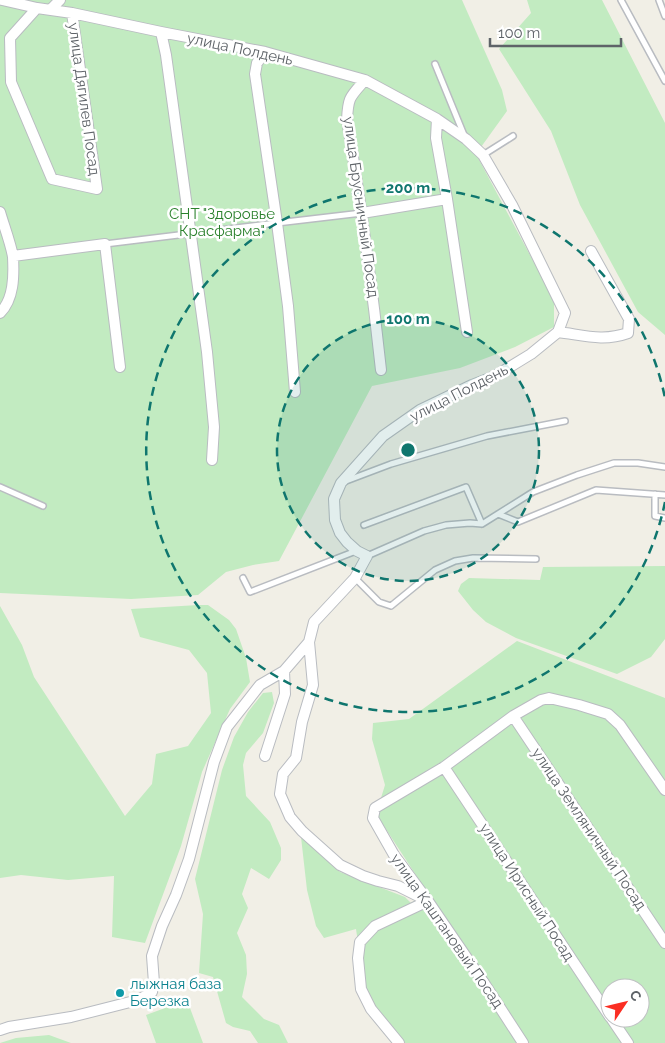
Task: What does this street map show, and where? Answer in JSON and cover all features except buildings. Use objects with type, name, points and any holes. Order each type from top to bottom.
[{"type":"street","name":"улица Полдень","points":[[2,0],[265,52],[365,80],[437,119],[466,139],[483,155],[512,206],[565,313],[558,332],[531,354],[495,376],[420,410],[383,436],[341,483],[334,499],[335,520],[340,533],[357,551],[367,556]]},
{"type":"street","points":[[50,10],[60,0]]},
{"type":"street","name":"улица Дягилев Посад","points":[[37,8],[10,38],[11,82],[52,179],[97,189],[72,13]]},
{"type":"street","points":[[161,32],[166,55],[207,352],[214,427],[212,460]]},
{"type":"street","points":[[265,52],[257,63],[256,74],[288,306],[295,392]]},
{"type":"street","name":"улица Брусничный Посад","points":[[365,80],[352,95],[348,104],[347,120],[374,300],[381,370]]},
{"type":"street","points":[[437,119],[436,138],[468,332]]},
{"type":"street","points":[[362,213],[447,199]]},
{"type":"street","points":[[0,212],[12,256],[12,291],[0,313]]},
{"type":"street","points":[[12,256],[105,244],[120,367]]},
{"type":"street","points":[[558,332],[592,338],[617,336],[628,332],[629,319],[591,251]]},
{"type":"street","points":[[367,556],[355,578],[314,622],[309,642],[313,685],[302,722],[296,758],[283,774],[280,794],[290,816],[302,831],[340,865],[362,876],[398,886],[428,901]]},
{"type":"street","points":[[0,1030],[8,1027],[71,1017],[138,1000],[152,992],[154,983],[152,956],[189,859],[214,762],[227,727],[260,685],[284,671],[309,642]]},
{"type":"street","points":[[265,756],[284,694],[284,671]]},
{"type":"street","points":[[444,767],[513,716],[541,700],[549,698],[608,714],[620,725],[665,790]]},
{"type":"street","name":"улица Земляничный Посад","points":[[513,716],[665,943]]},
{"type":"street","name":"улица Каштановый Посад","points":[[444,767],[375,808],[373,818],[394,855],[428,901],[523,1043]]},
{"type":"street","name":"улица Ирисный Посад","points":[[444,767],[600,1002]]},
{"type":"street","points":[[399,1043],[371,1009],[361,989],[358,958],[360,942],[374,926],[428,901]]},
{"type":"street","name":"улица Ирисный Посад","points":[[618,1028],[628,1043]]},
{"type":"lane","points":[[621,0],[665,81]]},
{"type":"lane","points":[[658,0],[665,16]]},
{"type":"lane","points":[[435,64],[466,139]]},
{"type":"lane","points":[[483,155],[513,136]]},
{"type":"lane","points":[[105,244],[362,213]]},
{"type":"lane","points":[[341,483],[391,464],[487,436],[565,421]]},
{"type":"lane","points":[[367,556],[424,531],[446,525],[482,524],[533,492],[577,475],[614,464],[638,463],[665,467]]},
{"type":"lane","points":[[0,487],[43,506]]},
{"type":"lane","points":[[364,525],[466,487],[482,524]]},
{"type":"lane","points":[[498,514],[518,522],[596,490],[665,495]]},
{"type":"lane","points":[[655,494],[655,516],[665,518]]},
{"type":"lane","points":[[242,578],[250,592],[357,551]]},
{"type":"lane","points":[[355,578],[379,602],[391,606],[435,570],[455,561],[473,558],[536,559]]},
{"type":"green space","name":"СНТ \"Здоровье Красфарма\"","points":[[0,0],[462,0],[502,90],[507,111],[476,154],[554,300],[554,327],[515,347],[460,368],[372,386],[279,561],[226,572],[198,595],[131,599],[0,593]]},
{"type":"green space","points":[[527,0],[602,0],[665,123],[665,335],[638,312],[580,205],[551,131],[499,49],[531,13]]},
{"type":"green space","points":[[665,566],[665,639],[651,657],[617,674],[516,638],[486,622],[473,610],[458,591],[461,584],[469,578],[540,580],[543,567]]},
{"type":"green space","points":[[208,605],[229,620],[236,629],[246,658],[250,682],[230,709],[202,772],[181,846],[145,943],[112,937],[114,876],[68,880],[21,875],[0,878],[0,606],[22,645],[34,677],[125,816],[152,784],[156,754],[188,746],[211,713],[207,673],[189,650],[140,637],[131,609]]},
{"type":"green space","points":[[517,641],[665,698],[665,1043],[405,1043],[374,1005],[364,983],[356,929],[324,938],[316,926],[307,890],[301,837],[340,872],[405,897],[411,903],[427,892],[376,814],[385,785],[372,739],[373,723],[409,719]]},
{"type":"green space","points":[[272,692],[274,703],[263,733],[246,753],[243,765],[246,796],[270,822],[281,848],[281,860],[269,879],[251,868],[242,894],[248,908],[237,933],[246,955],[247,974],[242,997],[264,1019],[279,1025],[288,1043],[258,1043],[250,1031],[233,1027],[226,1023],[213,977],[199,973],[203,914],[195,879],[222,770],[234,737],[248,712],[263,693]]},
{"type":"green space","points":[[187,1000],[203,1043],[156,1043],[146,1015]]},
{"type":"green space","points":[[49,1035],[71,1043],[0,1043],[16,1038]]},
{"type":"place","name":"лыжная база Березка","points":[[120,993]]}]
